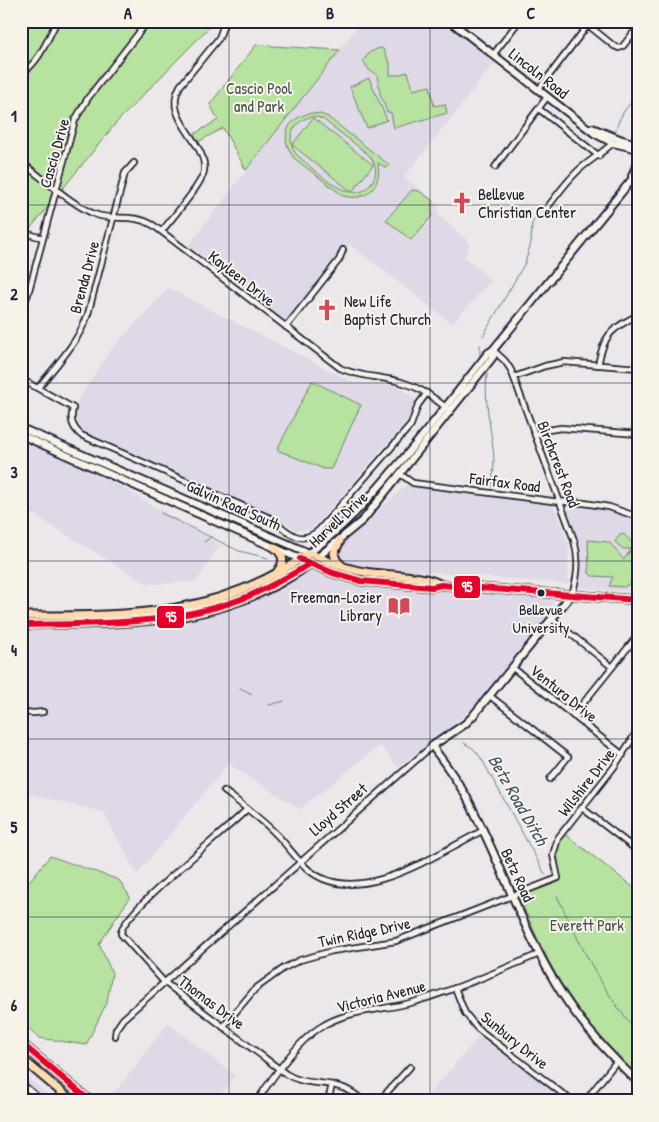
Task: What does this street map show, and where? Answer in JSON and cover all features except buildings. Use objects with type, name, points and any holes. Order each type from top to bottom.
[{"type":"main road","name":"Lincoln Road","points":[[450,21],[594,133],[613,143],[637,149]]},
{"type":"main road","name":"Lincoln Road","points":[[588,128],[622,140],[637,149]]},
{"type":"main road","points":[[628,184],[638,161]]},
{"type":"main road","name":"Harvell Drive","points":[[21,625],[130,623],[176,618],[198,613],[271,588],[310,564],[363,520],[400,474],[488,353],[493,350],[638,172]]},
{"type":"main road","points":[[628,184],[638,178]]},
{"type":"main road","name":"Harvell Drive","points":[[21,616],[130,614],[174,609],[196,605],[232,594],[274,576],[300,560],[340,529],[448,409]]},
{"type":"main road","name":"Galvin Road South","points":[[21,428],[346,568],[367,573],[434,580],[441,585]]},
{"type":"main road","name":"Galvin Road South","points":[[21,435],[333,573],[370,582],[432,587],[441,585],[638,600]]},
{"type":"main road","points":[[340,540],[334,550],[334,557],[346,568]]},
{"type":"main road","points":[[274,547],[282,555],[283,561],[274,576]]},
{"type":"main road","name":"Lloyd Street","points":[[432,746],[465,724],[514,668],[572,594]]},
{"type":"main road","name":"Betz Road","points":[[432,746],[466,796],[556,985],[578,1018],[616,1062],[638,1082]]},
{"type":"main road","points":[[21,1043],[90,1101]]},
{"type":"main road","points":[[21,1058],[62,1098],[72,1101]]},
{"type":"street","points":[[21,73],[30,67],[39,54],[57,21]]},
{"type":"street","name":"Cascio Drive","points":[[21,310],[28,294],[72,130],[79,113],[148,21]]},
{"type":"street","points":[[162,231],[199,183],[204,170],[202,157],[176,110],[176,94],[180,86],[218,38],[224,21]]},
{"type":"street","points":[[493,55],[519,21]]},
{"type":"street","points":[[538,90],[589,23],[614,46],[619,48],[623,46],[638,27]]},
{"type":"street","points":[[495,167],[547,97]]},
{"type":"street","points":[[539,109],[599,156]]},
{"type":"street","points":[[547,208],[577,172],[613,143]]},
{"type":"street","name":"Kayleen Drive","points":[[21,162],[56,189],[92,213],[107,217],[141,219],[162,231],[328,360],[346,371],[368,377],[406,383],[427,393],[448,409]]},
{"type":"street","name":"Brenda Drive","points":[[38,388],[71,348],[81,331],[88,314],[125,173],[134,163]]},
{"type":"street","points":[[21,232],[43,238]]},
{"type":"street","points":[[286,327],[339,260],[343,250]]},
{"type":"street","points":[[598,365],[601,347],[609,334],[615,327],[638,315]]},
{"type":"street","name":"Birchcrest Road","points":[[493,350],[505,361],[514,377],[576,548],[576,578],[572,594]]},
{"type":"street","points":[[514,377],[555,363],[638,368]]},
{"type":"street","points":[[21,378],[73,408],[72,422],[81,435],[270,518],[283,530],[303,537],[311,536],[343,503],[411,425],[418,405],[427,393]]},
{"type":"street","points":[[534,435],[561,428],[638,434]]},
{"type":"street","name":"Fairfax Road","points":[[400,474],[413,483],[560,502],[584,503],[638,517]]},
{"type":"street","points":[[343,503],[355,514]]},
{"type":"street","points":[[552,620],[612,667]]},
{"type":"street","points":[[573,716],[638,635]]},
{"type":"street","name":"Ventura Drive","points":[[514,668],[623,755]]},
{"type":"street","points":[[490,696],[568,757],[550,779]]},
{"type":"street","points":[[21,712],[43,712]]},
{"type":"street","name":"Wilshire Drive","points":[[558,878],[554,863],[555,846],[558,838],[623,755],[638,730]]},
{"type":"street","name":"Lloyd Street","points":[[115,1036],[118,1024],[432,746]]},
{"type":"street","points":[[224,791],[274,831],[309,870],[327,880],[349,884],[360,884],[384,878],[405,870],[482,831]]},
{"type":"street","points":[[582,808],[638,851]]},
{"type":"street","name":"Thomas Drive","points":[[247,809],[141,904],[120,931],[124,938],[164,982],[280,1070],[299,1081],[345,1088],[364,1101]]},
{"type":"street","name":"Twin Ridge Drive","points":[[224,1027],[255,988],[284,968],[300,960],[332,951],[396,941],[558,878]]},
{"type":"street","name":"Victoria Avenue","points":[[257,1101],[296,1048],[308,1036],[332,1021],[350,1014],[412,1002],[455,988],[540,954]]},
{"type":"street","name":"Sunbury Drive","points":[[455,988],[465,1013],[477,1028],[572,1101]]},
{"type":"street","points":[[585,1101],[616,1062]]},
{"type":"street","points":[[380,1101],[410,1067]]},
{"type":"street","points":[[21,1083],[42,1101]]},
{"type":"street","points":[[328,1101],[332,1085]]},
{"type":"shaded area","points":[[362,21],[441,21],[495,62],[404,177],[439,205],[437,214],[470,243],[464,257],[491,280],[452,324],[350,244],[287,322],[189,245]]},
{"type":"shaded area","points":[[168,288],[354,383],[393,385],[415,398],[409,418],[312,529],[296,530],[271,514],[80,429],[73,408],[109,352]]},
{"type":"shaded area","points":[[21,433],[55,445],[113,482],[220,545],[196,582],[148,584],[21,507]]},
{"type":"shaded area","points":[[407,485],[550,504],[554,507],[568,543],[568,584],[354,565],[340,558],[339,545]]},
{"type":"shaded area","points":[[572,505],[583,505],[608,510],[638,520],[638,592],[581,588],[580,546],[568,511]]},
{"type":"shaded area","name":"Bellevue University","points":[[313,569],[354,583],[550,599],[555,607],[479,701],[463,717],[398,767],[380,745],[300,809],[228,764],[137,874],[103,812],[21,792],[21,628],[130,625],[194,617],[269,592]]},
{"type":"shaded area","points":[[168,1023],[235,1076],[216,1101],[88,1101],[117,1090]]},
{"type":"shaded area","points":[[480,1036],[489,1043],[491,1040],[555,1088],[545,1101],[423,1101]]},
{"type":"shaded area","points":[[21,1072],[55,1101],[21,1101]]},
{"type":"green space","points":[[21,21],[215,21],[116,123],[21,240]]},
{"type":"green space","name":"Cascio Pool and Park","points":[[256,45],[340,50],[246,170],[223,128],[198,142],[194,134],[218,120],[210,104]]},
{"type":"green space","points":[[380,48],[383,49],[390,63],[390,75],[408,72],[413,90],[430,86],[434,106],[445,104],[447,113],[394,128],[391,113],[387,112],[380,94],[377,75],[369,70],[363,61],[370,52]]},
{"type":"green space","points":[[369,78],[387,120],[367,128],[350,87]]},
{"type":"green space","points":[[311,113],[328,117],[389,165],[387,168],[378,163],[378,179],[371,191],[359,197],[343,196],[294,158],[289,151],[286,136],[291,124],[302,116]],"holes":[[[317,117],[324,120],[369,155],[374,164],[375,173],[373,180],[366,189],[356,192],[346,191],[324,178],[297,155],[291,143],[292,132],[304,119]]]},
{"type":"green space","points":[[313,118],[373,165],[352,192],[292,145]]},
{"type":"green space","points":[[412,190],[419,191],[432,200],[432,216],[411,240],[386,220]]},
{"type":"green space","points":[[312,381],[361,405],[331,469],[324,469],[277,450]]},
{"type":"green space","points":[[624,534],[634,545],[638,544],[638,584],[631,583],[624,587],[609,586],[613,577],[592,576],[589,573],[588,540],[609,542],[624,560],[631,549],[623,549],[615,542],[620,535]]},
{"type":"green space","name":"Everett Park","points":[[565,834],[638,891],[638,1076],[601,1037],[559,980],[519,897],[561,881],[558,851]]},
{"type":"green space","points":[[50,856],[119,880],[130,897],[99,944],[112,973],[107,1002],[86,1045],[39,1038],[21,1021],[21,891]]},
{"type":"waterway","name":"Betz Road Ditch","points":[[615,133],[623,113],[638,97]]},
{"type":"waterway","name":"Betz Road Ditch","points":[[483,336],[525,263],[531,243],[532,224],[540,209]]},
{"type":"waterway","name":"Betz Road Ditch","points":[[480,345],[480,356]]},
{"type":"waterway","name":"Betz Road Ditch","points":[[487,374],[487,402],[494,458],[492,487]]},
{"type":"waterway","points":[[161,513],[239,551],[268,558]]},
{"type":"waterway","points":[[204,542],[211,537]]},
{"type":"waterway","points":[[240,688],[252,694]]},
{"type":"waterway","points":[[269,705],[284,701]]},
{"type":"waterway","name":"Betz Road Ditch","points":[[464,743],[474,749],[481,758],[545,874]]},
{"type":"waterway","name":"Betz Road Ditch","points":[[557,896],[583,949],[613,1001],[638,1032]]},
{"type":"transit line","name":"95","points":[[300,559],[333,573],[361,581],[638,600]]},
{"type":"transit line","name":"95","points":[[21,625],[131,622],[186,614],[239,600],[275,584],[310,564]]},
{"type":"transit line","name":"95","points":[[21,1043],[90,1101]]},
{"type":"place","name":"Bellevue Christian Center","points":[[462,203]]},
{"type":"place","name":"New Life Baptist Church","points":[[327,310]]},
{"type":"place","name":"Bellevue University","points":[[541,593]]},
{"type":"place","name":"Freeman-Lozier Library","points":[[399,606]]}]
